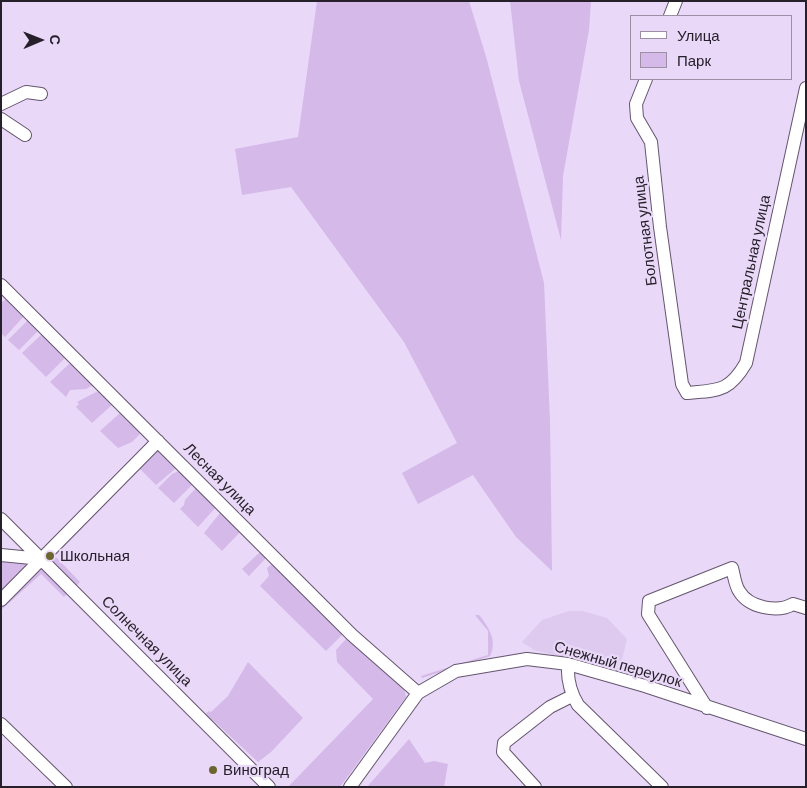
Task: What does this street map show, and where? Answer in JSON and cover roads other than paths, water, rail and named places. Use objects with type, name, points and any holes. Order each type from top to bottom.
[{"type":"street","points":[[670,15],[676,1]]},
{"type":"street","name":"Болотная улица","points":[[646,80],[636,104],[638,118],[651,142],[660,227],[682,384]]},
{"type":"street","name":"Центральная улица","points":[[682,384],[688,393],[715,391],[737,379],[746,363],[806,88]]},
{"type":"street","points":[[1,104],[26,92],[41,94]]},
{"type":"street","points":[[1,119],[26,136]]},
{"type":"street","name":"Лесная улица","points":[[1,285],[352,635],[418,693]]},
{"type":"street","points":[[1,600],[158,441]]},
{"type":"street","name":"Солнечная улица","points":[[1,519],[269,787]]},
{"type":"street","points":[[1,555],[42,559]]},
{"type":"street","points":[[707,708],[652,623],[647,606],[654,598],[732,568],[739,591],[749,602],[764,607],[784,609],[793,604],[806,608]]},
{"type":"street","name":"Снежный переулок","points":[[350,787],[418,693],[456,671],[500,662],[527,659],[568,664],[645,686],[707,708],[806,739]]},
{"type":"street","points":[[568,664],[568,677],[572,696],[578,705],[662,787]]},
{"type":"street","points":[[535,787],[503,752],[504,743],[550,707],[572,696]]},
{"type":"street","points":[[1,724],[66,787]]},
{"type":"place","name":"Школьная","points":[[50,556]]},
{"type":"place","name":"Виноград","points":[[213,770]]}]
